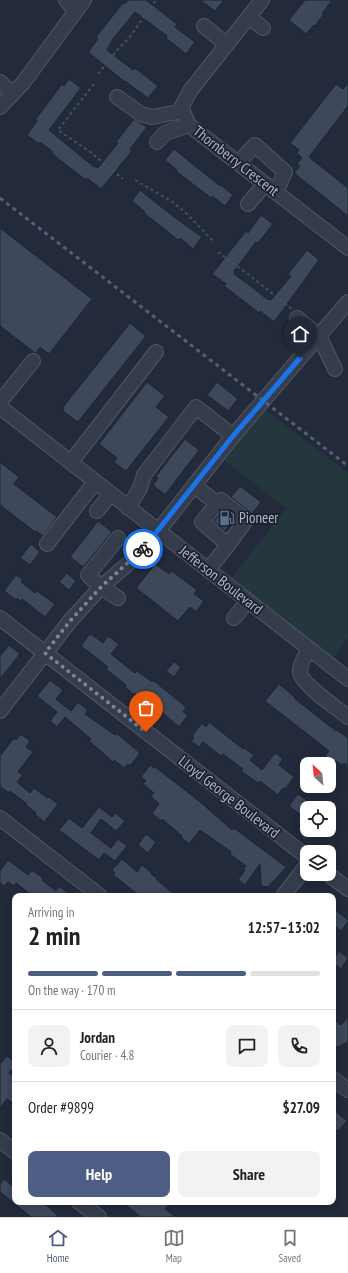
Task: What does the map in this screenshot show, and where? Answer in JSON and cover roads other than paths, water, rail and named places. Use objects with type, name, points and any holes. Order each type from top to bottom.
[{"type":"street","points":[[0,107],[23,84],[80,6],[66,0]]},
{"type":"street","name":"Thornberry Crescent","points":[[262,0],[190,91],[181,108],[189,126],[348,248]]},
{"type":"street","points":[[249,17],[263,28]]},
{"type":"street","points":[[204,26],[226,45]]},
{"type":"street","points":[[0,82],[13,94]]},
{"type":"street","points":[[117,97],[141,114],[152,117],[183,111]]},
{"type":"street","points":[[157,142],[164,133],[189,126]]},
{"type":"street","points":[[238,163],[255,145],[285,172],[270,188],[248,204]]},
{"type":"street","points":[[0,711],[70,621],[101,587],[148,544],[233,436],[348,302]]},
{"type":"street","points":[[296,315],[319,336],[335,369]]},
{"type":"street","points":[[70,462],[156,352]]},
{"type":"street","points":[[0,402],[34,361]]},
{"type":"street","name":"Jefferson Boulevard","points":[[0,407],[348,679]]},
{"type":"street","points":[[128,508],[140,488],[144,475],[196,407],[233,436]]},
{"type":"street","points":[[47,544],[95,482]]},
{"type":"street","points":[[194,485],[217,504]]},
{"type":"street","points":[[97,511],[111,494]]},
{"type":"street","points":[[208,570],[228,545],[246,520],[221,500],[202,522],[228,545]]},
{"type":"street","points":[[118,538],[88,575],[101,587],[118,598]]},
{"type":"street","points":[[234,618],[248,601]]},
{"type":"street","name":"Lloyd George Boulevard","points":[[0,618],[300,853]]},
{"type":"street","points":[[310,649],[302,662],[300,673],[306,684],[348,717]]},
{"type":"street","points":[[0,818],[96,893]]},
{"type":"street","points":[[285,893],[300,874]]},
{"type":"street","points":[[336,880],[348,890]]},
{"type":"street","points":[[336,1080],[348,1090]]},
{"type":"street","points":[[0,1140],[12,1150]]},
{"type":"street","points":[[84,1205],[99,1217]]},
{"type":"railway","points":[[0,198],[348,466]]},
{"type":"place","name":"Pioneer","points":[[227,518]]}]
